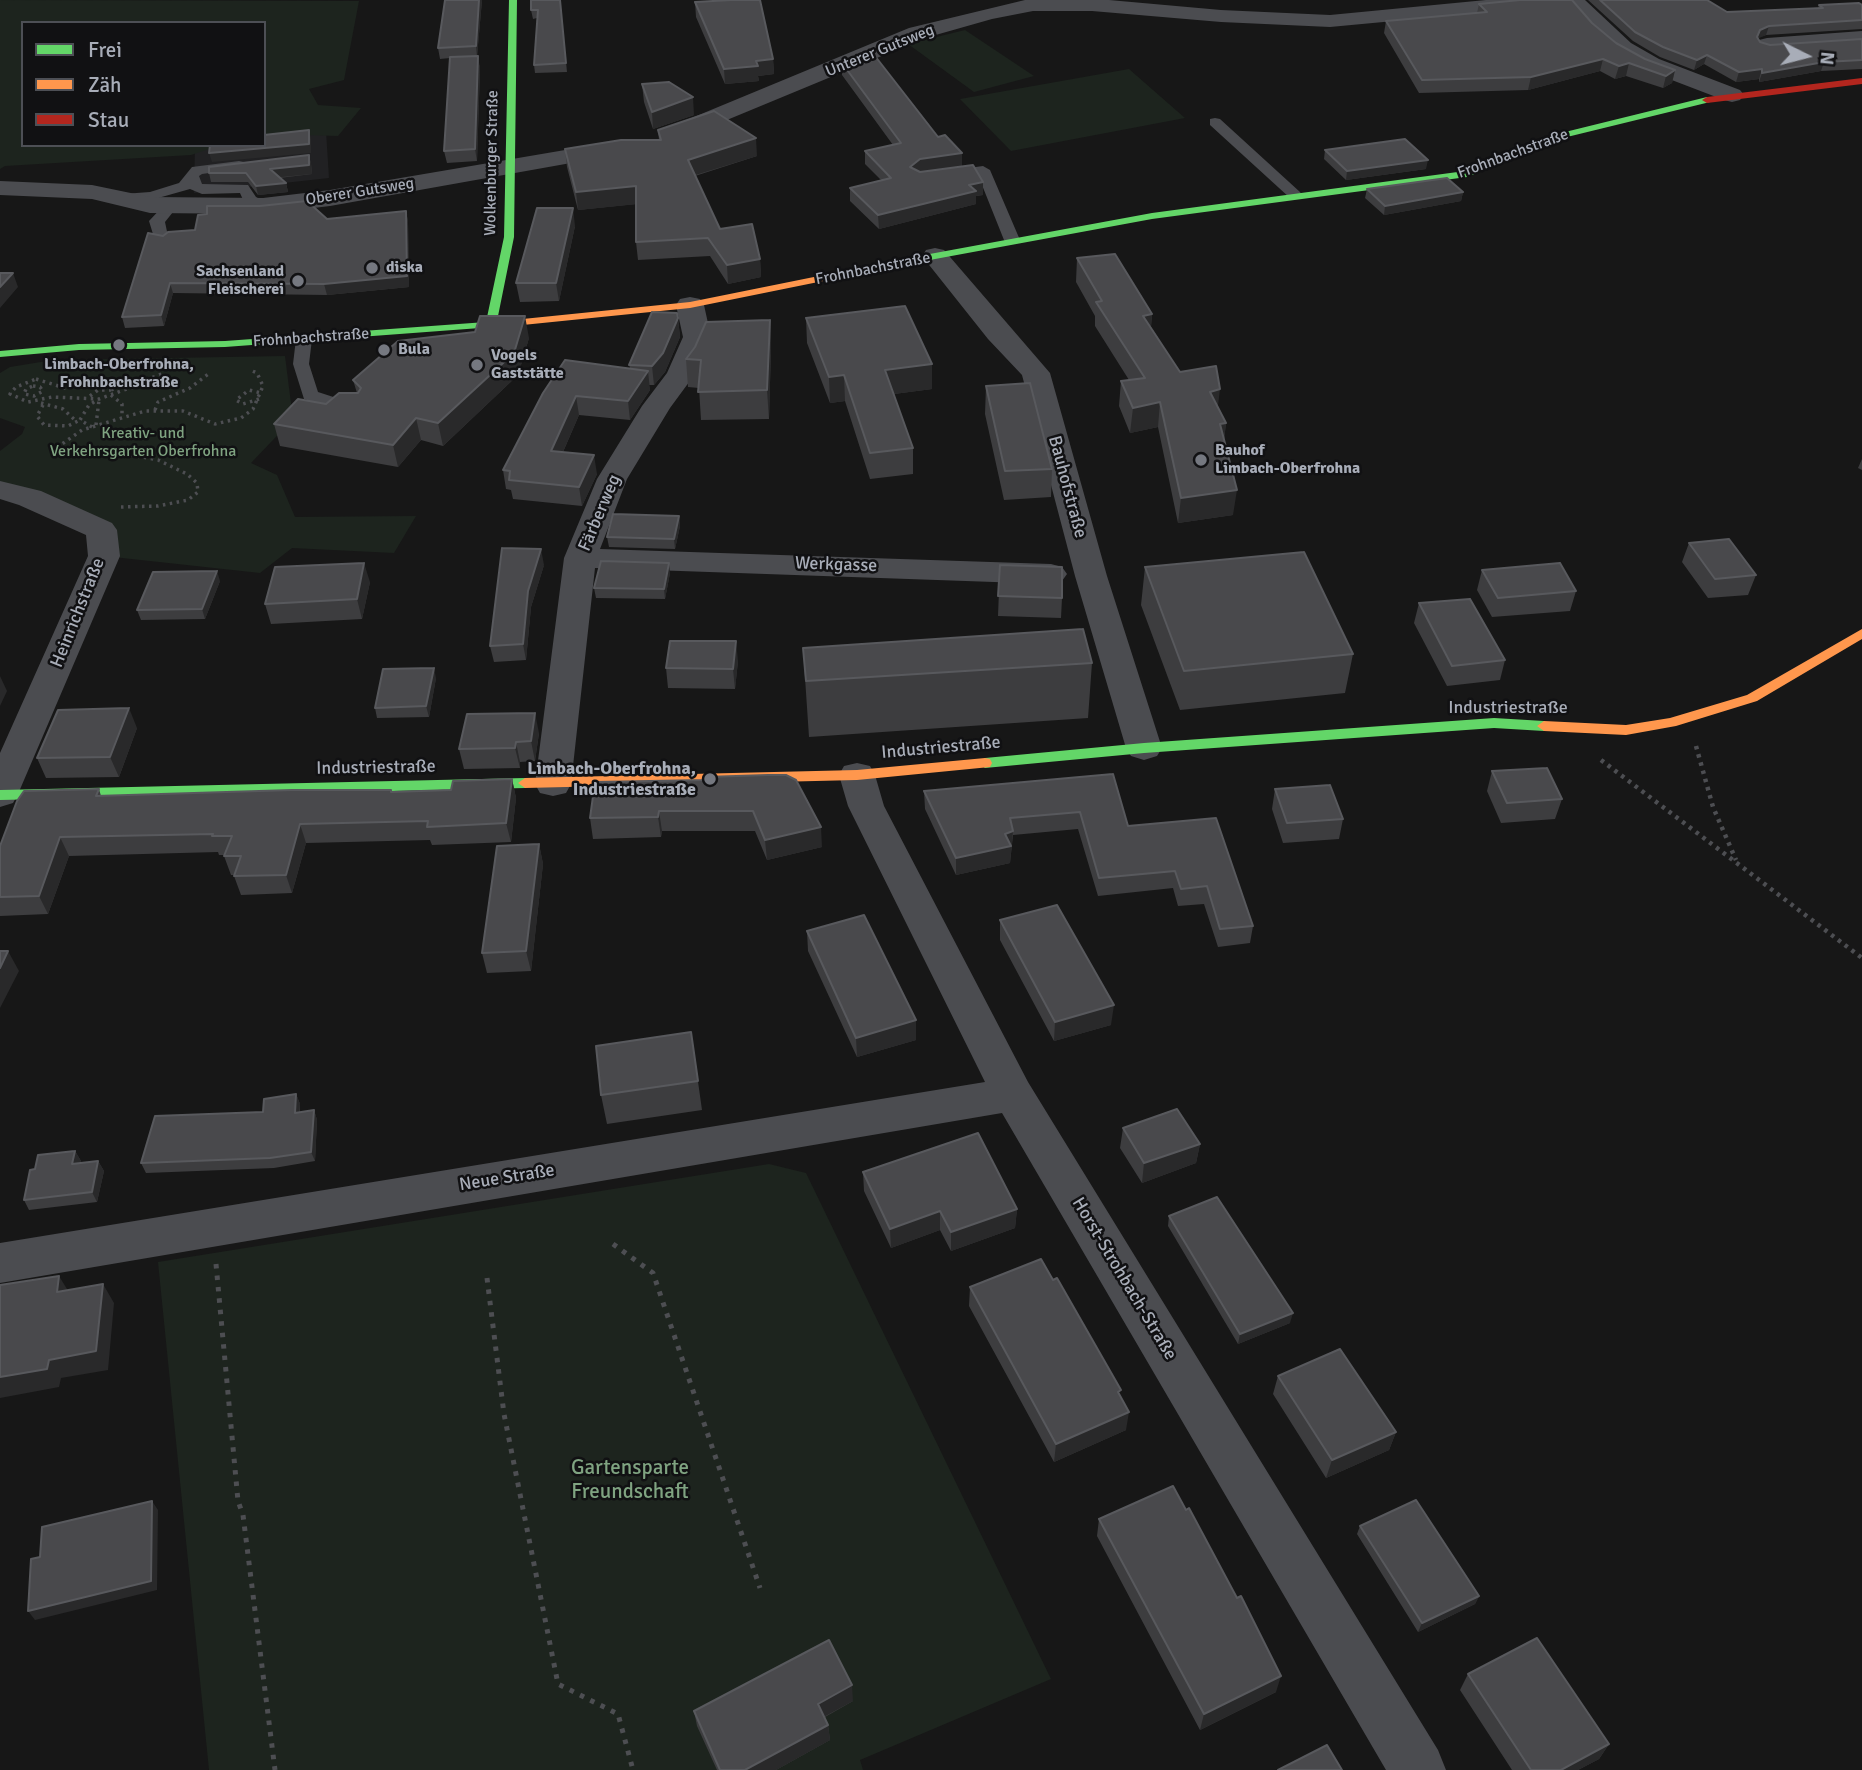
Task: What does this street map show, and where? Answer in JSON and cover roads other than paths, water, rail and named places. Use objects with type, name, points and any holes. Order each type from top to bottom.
[{"type":"street","name":"Wolkenburger Straße","points":[[491,326],[509,237],[513,0]]},
{"type":"street","name":"Unterer Gutsweg","points":[[511,165],[646,142],[786,89],[918,33],[990,13],[1061,4],[1330,21],[1554,0]]},
{"type":"street","name":"Frohnbachstraße","points":[[1573,0],[1599,28],[1623,48],[1651,64],[1732,95]]},
{"type":"street","points":[[1767,46],[1862,38]]},
{"type":"street","name":"Frohnbachstraße","points":[[0,354],[93,346],[217,344],[491,326],[690,305],[1012,240],[1295,195],[1379,187],[1467,174],[1564,135],[1732,95],[1862,81]]},
{"type":"street","name":"Oberer Gutsweg","points":[[0,188],[60,189],[170,207],[263,206],[330,198],[511,165]]},
{"type":"street","name":"Bauhofstraße","points":[[935,256],[998,334],[1036,373],[1091,576],[1144,748]]},
{"type":"street","name":"Färberweg","points":[[553,784],[580,558],[612,479],[657,406],[681,374],[697,337],[690,305]]},
{"type":"street","name":"Heinrichstraße","points":[[0,490],[30,498],[101,530],[104,556],[0,795]]},
{"type":"street","name":"Werkgasse","points":[[580,558],[1091,576]]},
{"type":"street","name":"Industriestraße","points":[[0,795],[857,775],[1144,748],[1494,723],[1626,730],[1671,723],[1752,698],[1862,634]]},
{"type":"street","name":"Horst-Strohbach-Straße","points":[[857,775],[866,806],[1013,1094],[1355,1669],[1418,1770]]},
{"type":"street","name":"Neue Straße","points":[[0,1263],[1013,1094]]},
{"type":"lane","points":[[1215,122],[1295,195]]},
{"type":"lane","points":[[123,198],[151,196],[184,186],[197,170],[259,163]]},
{"type":"lane","points":[[932,177],[983,170],[1012,240]]},
{"type":"lane","points":[[192,176],[195,186],[202,190],[243,188],[248,192],[249,199],[263,206]]},
{"type":"lane","points":[[161,241],[157,221],[170,207]]},
{"type":"lane","points":[[304,339],[301,364],[310,396],[355,410]]},
{"type":"place","name":"diska","points":[[372,268]]},
{"type":"place","name":"Sachsenland Fleischerei","points":[[298,281]]},
{"type":"place","name":"Limbach-Oberfrohna, Frohnbachstraße","points":[[119,345]]},
{"type":"place","name":"Bula","points":[[384,350]]},
{"type":"place","name":"Vogels Gaststätte","points":[[477,365]]},
{"type":"place","name":"Bauhof Limbach-Oberfrohna","points":[[1201,460]]},
{"type":"place","name":"Limbach-Oberfrohna, Industriestraße","points":[[710,779]]},
{"type":"park label","name":"Kreativ- und Verkehrsgarten Oberfrohna","points":[[143,443]]},
{"type":"park label","name":"Gartensparte Freundschaft","points":[[630,1480]]}]
